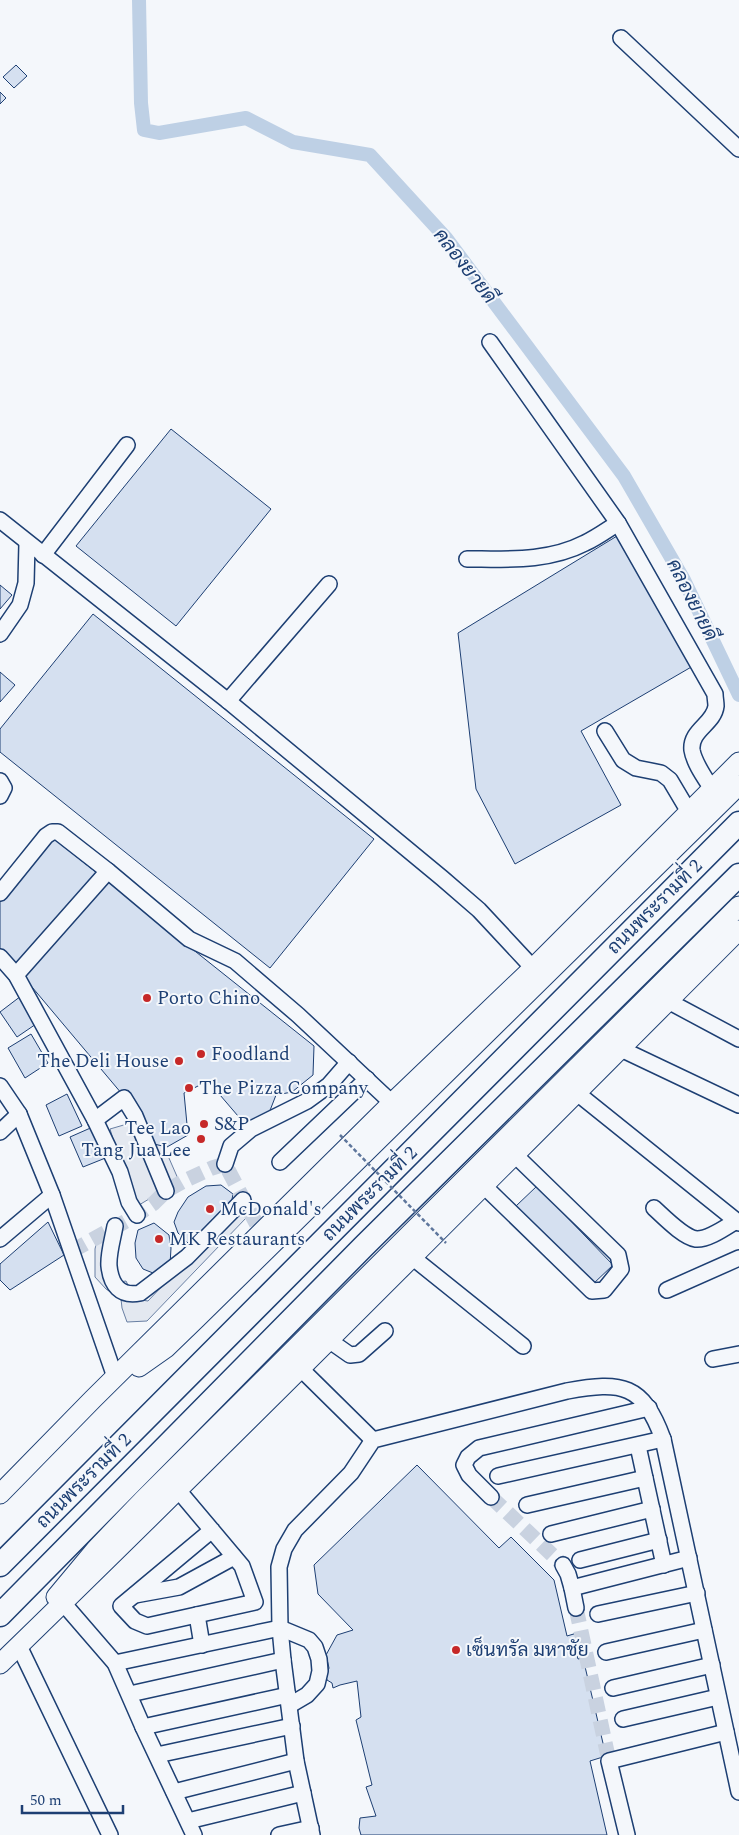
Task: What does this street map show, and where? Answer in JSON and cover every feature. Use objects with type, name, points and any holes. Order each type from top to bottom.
[{"type":"highway","name":"ถนนพระรามที่ 2","points":[[0,1565],[739,823]]},
{"type":"highway","name":"ถนนพระรามที่ 2","points":[[0,1615],[364,1246],[739,875]]},
{"type":"main road","points":[[0,1494],[92,1399],[392,1103],[533,968],[739,762]]},
{"type":"main road","points":[[92,1399],[166,1348],[739,785]]},
{"type":"main road","points":[[19,1646],[60,1591],[142,1500],[739,906]]},
{"type":"main road","points":[[0,1664],[64,1604],[330,1341],[739,930]]},
{"type":"street","points":[[621,38],[739,149]]},
{"type":"street","points":[[490,342],[618,523],[715,694],[716,706],[712,716],[692,740],[694,758],[712,789]]},
{"type":"street","points":[[42,555],[127,445]]},
{"type":"street","points":[[0,520],[228,701],[479,910],[533,968]]},
{"type":"street","points":[[467,559],[539,557],[562,552],[584,544],[618,523]]},
{"type":"street","points":[[0,634],[20,605],[26,583],[27,543]]},
{"type":"street","points":[[228,701],[329,584]]},
{"type":"street","points":[[605,731],[622,760],[636,768],[660,773],[670,780],[689,812]]},
{"type":"street","points":[[0,781],[4,788],[0,796]]},
{"type":"street","points":[[0,893],[46,836],[52,832],[58,832],[189,939],[235,961],[298,1014],[392,1103]]},
{"type":"street","points":[[16,975],[108,871]]},
{"type":"street","points":[[0,957],[16,975],[95,1120],[120,1172],[129,1202],[137,1215]]},
{"type":"street","points":[[668,1001],[739,1039]]},
{"type":"street","points":[[620,1049],[739,1105]]},
{"type":"street","points":[[225,1164],[232,1146],[251,1129],[306,1101],[329,1085],[349,1062]]},
{"type":"street","points":[[280,1162],[367,1079]]},
{"type":"street","points":[[0,1086],[19,1114],[52,1195],[115,1378]]},
{"type":"street","points":[[577,1093],[738,1222],[713,1235],[696,1239],[683,1233],[654,1208]]},
{"type":"street","points":[[95,1120],[124,1098],[135,1116],[166,1191]]},
{"type":"street","points":[[0,1132],[19,1114]]},
{"type":"street","points":[[484,1186],[592,1292],[604,1290],[621,1269],[618,1255],[514,1155]]},
{"type":"street","points":[[0,1239],[52,1195]]},
{"type":"street","points":[[116,1226],[109,1265],[112,1278],[119,1290],[130,1295],[142,1292],[187,1257],[243,1200]]},
{"type":"street","points":[[412,1257],[523,1346]]},
{"type":"street","points":[[667,1290],[739,1258]]},
{"type":"street","points":[[330,1341],[350,1355],[359,1354],[385,1331]]},
{"type":"street","points":[[713,1359],[739,1354]]},
{"type":"street","points":[[301,1369],[373,1440]]},
{"type":"street","points":[[279,1835],[312,1831],[296,1761],[280,1628],[279,1567],[284,1549],[295,1530],[351,1473],[373,1440],[567,1391],[594,1386],[624,1389],[636,1394],[656,1418],[664,1439],[739,1792]]},
{"type":"street","points":[[491,1497],[469,1475],[464,1465],[468,1457],[479,1448],[649,1408]]},
{"type":"street","points":[[498,1476],[664,1439]]},
{"type":"street","points":[[638,1446],[664,1565]]},
{"type":"street","points":[[527,1504],[645,1478]]},
{"type":"street","points":[[178,1490],[212,1530],[234,1556],[242,1566],[255,1602],[147,1626],[135,1621],[121,1606],[212,1530]]},
{"type":"street","points":[[551,1534],[652,1509]]},
{"type":"street","points":[[580,1560],[659,1540]]},
{"type":"street","points":[[134,1595],[155,1593],[179,1587],[234,1556]]},
{"type":"street","points":[[572,1588],[690,1558]]},
{"type":"street","points":[[562,1565],[568,1574],[576,1608]]},
{"type":"street","points":[[598,1614],[697,1593]]},
{"type":"street","points":[[64,1604],[115,1663],[194,1835]]},
{"type":"street","points":[[197,1615],[202,1645]]},
{"type":"street","points":[[115,1663],[280,1628],[309,1640],[314,1646],[319,1659],[320,1671],[317,1684],[307,1695],[289,1700],[143,1726]]},
{"type":"street","points":[[606,1652],[704,1630]]},
{"type":"street","points":[[19,1646],[110,1835]]},
{"type":"street","points":[[130,1694],[283,1660]]},
{"type":"street","points":[[613,1688],[712,1665]]},
{"type":"street","points":[[623,1719],[718,1697]]},
{"type":"street","points":[[156,1755],[292,1726]]},
{"type":"street","points":[[627,1835],[609,1761],[726,1732]]},
{"type":"street","points":[[174,1792],[296,1761]]},
{"type":"street","points":[[188,1821],[304,1793]]},
{"type":"path","points":[[340,1136],[446,1243]]},
{"type":"shaded area","points":[[151,1117],[179,1181],[134,1208],[110,1129]]},
{"type":"shaded area","points":[[236,1208],[246,1218],[147,1321],[127,1322],[121,1299],[106,1289],[95,1277],[95,1249],[97,1240],[110,1243],[119,1282],[126,1281],[131,1291],[141,1300],[148,1301]]},
{"type":"building","points":[[16,65],[27,76],[14,88],[3,77]]},
{"type":"building","points":[[0,92],[6,98],[0,104]]},
{"type":"building","points":[[171,429],[271,509],[176,626],[76,546]]},
{"type":"building","points":[[617,536],[693,666],[581,731],[621,805],[515,864],[476,789],[458,633]]},
{"type":"building","points":[[0,585],[12,595],[0,609]]},
{"type":"building","points":[[93,614],[374,839],[270,968],[0,752],[0,729]]},
{"type":"building","points":[[0,672],[15,685],[0,702]]},
{"type":"building","name":"Porto Chino","points":[[53,838],[314,1046],[313,1075],[292,1092],[276,1095],[269,1113],[244,1123],[208,1081],[184,1093],[188,1135],[167,1147],[145,1142],[122,1094],[0,949],[0,902]]},
{"type":"building","points":[[21,996],[39,1022],[17,1037],[0,1012]]},
{"type":"building","points":[[31,1034],[48,1063],[25,1078],[8,1048]]},
{"type":"building","points":[[67,1094],[82,1126],[59,1136],[46,1105]]},
{"type":"building","points":[[95,1126],[108,1157],[83,1167],[70,1137]]},
{"type":"building","points":[[221,1185],[233,1194],[230,1210],[201,1241],[188,1243],[178,1233],[174,1222],[178,1212],[188,1197],[206,1186]]},
{"type":"building","points":[[537,1186],[613,1265],[592,1285],[516,1206]]},
{"type":"building","points":[[48,1222],[64,1255],[10,1290],[0,1280],[0,1264]]},
{"type":"building","points":[[154,1223],[169,1235],[171,1248],[170,1265],[153,1273],[143,1269],[136,1258],[135,1243],[138,1230]]},
{"type":"building","name":"เซ็นทรัล มหาชัย","points":[[417,1465],[499,1548],[511,1537],[554,1580],[567,1636],[577,1633],[582,1650],[576,1652],[578,1659],[583,1658],[606,1756],[590,1761],[607,1835],[361,1835],[359,1828],[360,1818],[376,1816],[366,1787],[372,1785],[356,1720],[361,1717],[357,1681],[333,1688],[332,1683],[326,1677],[329,1668],[326,1655],[337,1635],[353,1630],[318,1594],[314,1565]]},
{"type":"waterway","name":"คลองยายดี","points":[[139,0],[141,103],[144,130],[159,133],[246,118],[293,142],[370,155],[446,238],[624,476],[684,580],[739,695]]},
{"type":"tunnel","points":[[72,1251],[137,1215],[154,1203],[166,1191],[212,1168],[225,1164],[257,1225],[259,1235]]},
{"type":"tunnel","points":[[491,1497],[563,1565]]},
{"type":"tunnel","points":[[576,1608],[609,1761]]},
{"type":"place","name":"Porto Chino","points":[[147,998]]},
{"type":"place","name":"Foodland","points":[[201,1054]]},
{"type":"place","name":"The Deli House","points":[[179,1061]]},
{"type":"place","name":"The Pizza Company","points":[[189,1088]]},
{"type":"place","name":"S&P","points":[[204,1124]]},
{"type":"place","name":"Tee Lao Tang Jua Lee","points":[[201,1139]]},
{"type":"place","name":"McDonald's","points":[[210,1209]]},
{"type":"place","name":"MK Restaurants","points":[[159,1239]]},
{"type":"place","name":"เซ็นทรัล มหาชัย","points":[[456,1650]]}]
